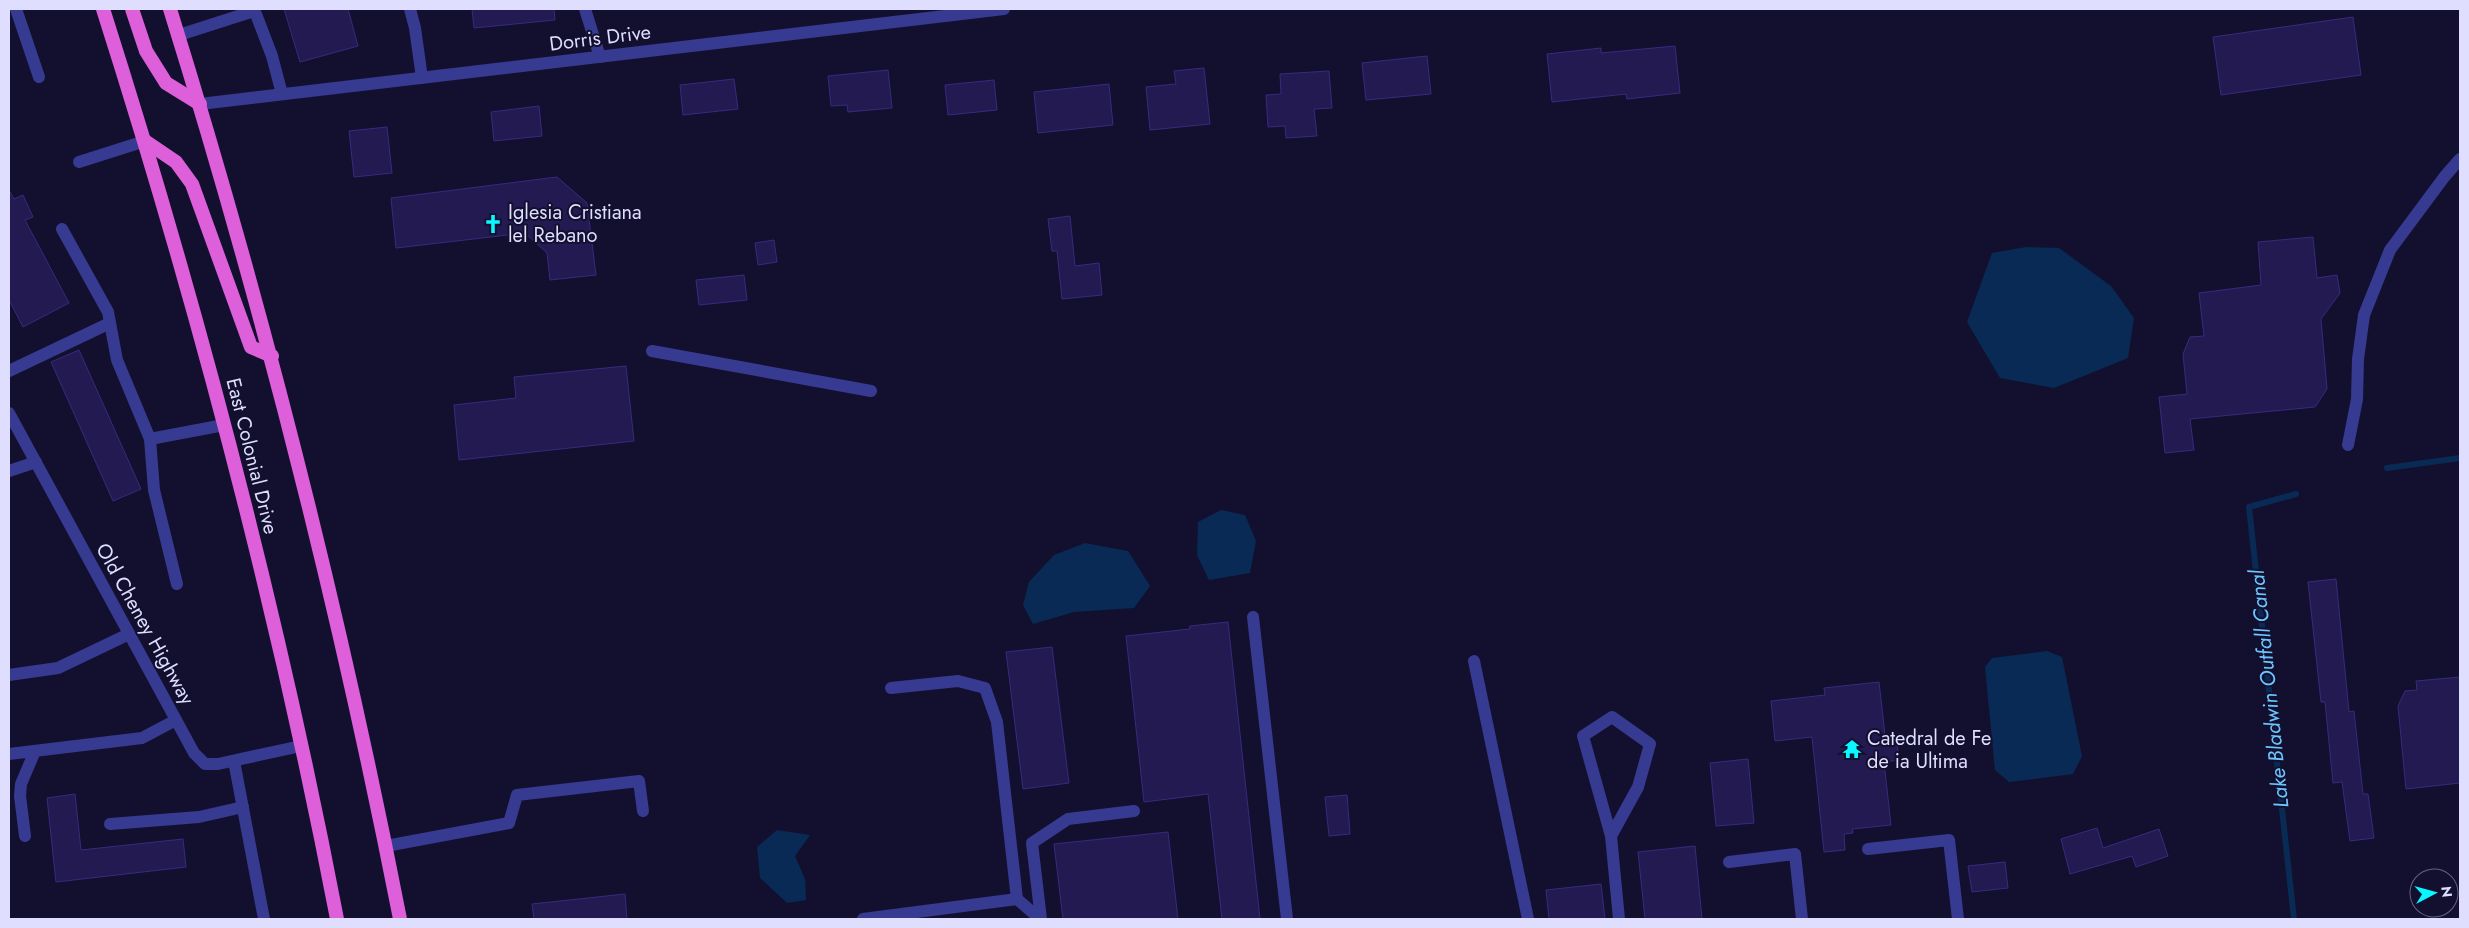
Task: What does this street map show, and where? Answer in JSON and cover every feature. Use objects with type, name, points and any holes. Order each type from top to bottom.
[{"type":"highway","name":"East Colonial Drive","points":[[103,9],[145,141],[224,425],[255,547],[301,746],[337,919]]},
{"type":"highway","points":[[132,9],[146,51],[166,83],[200,104]]},
{"type":"highway","points":[[170,9],[200,104],[272,356],[320,546],[386,846],[400,919]]},
{"type":"highway","points":[[145,141],[176,162],[192,184],[251,347],[272,356]]},
{"type":"street","points":[[16,9],[39,77]]},
{"type":"street","points":[[410,9],[415,28],[422,78]]},
{"type":"street","points":[[585,9],[600,57]]},
{"type":"street","name":"Dorris Drive","points":[[200,104],[1004,9]]},
{"type":"street","points":[[178,35],[254,10],[272,56],[282,94]]},
{"type":"street","points":[[79,162],[145,141]]},
{"type":"street","points":[[2348,445],[2357,399],[2358,358],[2364,315],[2390,250],[2445,176],[2460,159]]},
{"type":"street","points":[[62,230],[108,312],[117,360],[150,439],[154,490],[177,584]]},
{"type":"street","points":[[9,371],[110,323]]},
{"type":"street","points":[[652,350],[871,391]]},
{"type":"street","name":"Old Cheney Highway","points":[[9,412],[194,753],[205,764],[218,764],[301,746]]},
{"type":"street","points":[[150,439],[224,425]]},
{"type":"street","points":[[9,471],[36,462]]},
{"type":"street","points":[[1253,617],[1287,919]]},
{"type":"street","points":[[9,675],[58,668],[129,634]]},
{"type":"street","points":[[1474,661],[1528,919]]},
{"type":"street","points":[[891,688],[958,681],[985,688],[997,722],[1018,899],[1040,919]]},
{"type":"street","points":[[1611,836],[1638,787],[1650,744],[1612,717],[1583,736],[1611,836],[1619,919]]},
{"type":"street","points":[[9,754],[142,738],[176,720]]},
{"type":"street","points":[[25,836],[20,796],[21,784],[35,751]]},
{"type":"street","points":[[234,761],[264,919]]},
{"type":"street","points":[[386,846],[509,823],[517,796],[639,780],[643,811]]},
{"type":"street","points":[[110,824],[198,817],[243,807]]},
{"type":"street","points":[[1040,919],[1032,843],[1068,818],[1134,811]]},
{"type":"street","points":[[1868,849],[1949,840],[1958,919]]},
{"type":"street","points":[[1729,862],[1795,854],[1802,919]]},
{"type":"street","points":[[864,919],[1018,899]]},
{"type":"water","points":[[2026,247],[2059,248],[2111,286],[2134,318],[2128,358],[2054,388],[2000,378],[1967,322],[1992,253]]},
{"type":"water","points":[[1221,510],[1245,515],[1256,541],[1250,573],[1209,580],[1197,555],[1198,522]]},
{"type":"water","points":[[1085,543],[1128,551],[1150,586],[1134,608],[1074,612],[1033,624],[1023,605],[1029,582],[1054,555]]},
{"type":"water","points":[[2047,651],[2062,657],[2082,756],[2073,774],[2009,782],[1995,770],[1985,667],[1992,658]]},
{"type":"water","points":[[777,830],[810,835],[795,856],[805,879],[806,900],[787,903],[760,878],[757,847]]},
{"type":"building","points":[[284,9],[348,9],[358,46],[300,62]]},
{"type":"building","points":[[472,9],[554,9],[555,20],[474,28]]},
{"type":"building","points":[[2353,17],[2361,75],[2221,95],[2213,37]]},
{"type":"building","points":[[1675,46],[1680,93],[1627,99],[1626,94],[1552,102],[1547,54],[1601,48],[1601,53]]},
{"type":"building","points":[[1427,56],[1431,94],[1366,100],[1362,63]]},
{"type":"building","points":[[1204,68],[1210,124],[1150,130],[1146,87],[1176,84],[1174,71]]},
{"type":"building","points":[[888,70],[892,108],[848,112],[847,105],[831,106],[828,76]]},
{"type":"building","points":[[1329,71],[1332,108],[1314,109],[1317,136],[1286,138],[1285,126],[1268,127],[1266,95],[1281,94],[1280,74]]},
{"type":"building","points":[[734,79],[738,109],[683,115],[680,85]]},
{"type":"building","points":[[994,80],[997,110],[948,115],[945,85]]},
{"type":"building","points":[[1109,84],[1113,125],[1038,133],[1034,92]]},
{"type":"building","points":[[539,106],[542,136],[494,141],[491,112]]},
{"type":"building","points":[[387,127],[392,173],[354,177],[349,131]]},
{"type":"building","points":[[557,177],[587,203],[596,275],[550,280],[547,253],[525,233],[396,248],[391,198]]},
{"type":"building","points":[[9,190],[14,199],[23,195],[33,217],[25,220],[69,303],[23,327],[9,300]]},
{"type":"building","points":[[1070,216],[1075,266],[1099,263],[1102,295],[1062,299],[1057,251],[1052,251],[1048,219]]},
{"type":"building","points":[[2313,237],[2317,278],[2337,275],[2340,293],[2321,319],[2327,389],[2315,407],[2190,419],[2194,450],[2165,453],[2159,397],[2187,394],[2183,354],[2190,337],[2204,336],[2199,293],[2261,285],[2258,242]]},
{"type":"building","points":[[774,240],[777,262],[758,265],[755,243]]},
{"type":"building","points":[[744,275],[747,300],[699,305],[696,280]]},
{"type":"building","points":[[79,350],[141,489],[113,501],[51,362]]},
{"type":"building","points":[[626,366],[634,441],[459,460],[454,405],[516,398],[514,377]]},
{"type":"building","points":[[2336,579],[2349,712],[2354,711],[2363,794],[2368,794],[2374,838],[2350,841],[2342,782],[2333,783],[2325,702],[2321,702],[2308,582]]},
{"type":"building","points":[[1228,622],[1260,919],[1222,919],[1208,794],[1144,802],[1126,636],[1190,629],[1190,626]]},
{"type":"building","points":[[1052,647],[1069,783],[1023,789],[1006,652]]},
{"type":"building","points":[[2460,677],[2460,783],[2406,789],[2398,706],[2405,691],[2417,690],[2416,681]]},
{"type":"building","points":[[1879,682],[1886,744],[1897,743],[1899,760],[1884,762],[1891,825],[1852,829],[1853,833],[1844,834],[1845,850],[1824,852],[1812,737],[1775,741],[1771,701],[1825,695],[1824,688]]},
{"type":"building","points":[[1748,759],[1754,823],[1716,826],[1710,763]]},
{"type":"building","points":[[75,794],[81,850],[183,839],[186,867],[56,882],[47,798]]},
{"type":"building","points":[[1347,795],[1350,834],[1329,836],[1325,797]]},
{"type":"building","points":[[2097,828],[2103,848],[2159,829],[2168,856],[2136,867],[2132,856],[2070,874],[2061,839]]},
{"type":"building","points":[[1168,832],[1178,919],[1063,919],[1054,844]]},
{"type":"building","points":[[1695,846],[1702,919],[1645,919],[1638,852]]},
{"type":"building","points":[[2005,862],[2008,888],[1972,892],[1968,866]]},
{"type":"building","points":[[1601,884],[1605,919],[1549,919],[1546,890]]},
{"type":"building","points":[[625,894],[627,919],[534,919],[532,904]]},
{"type":"waterway","name":"Lake Bladwin Outfall Canal","points":[[2387,468],[2460,458]]},
{"type":"waterway","name":"Lake Bladwin Outfall Canal","points":[[2294,919],[2249,507],[2296,494]]},
{"type":"place","name":"Iglesia Cristiana lel Rebano","points":[[493,224]]},
{"type":"place","name":"Catedral de Fe de ia Ultima","points":[[1852,749]]}]
